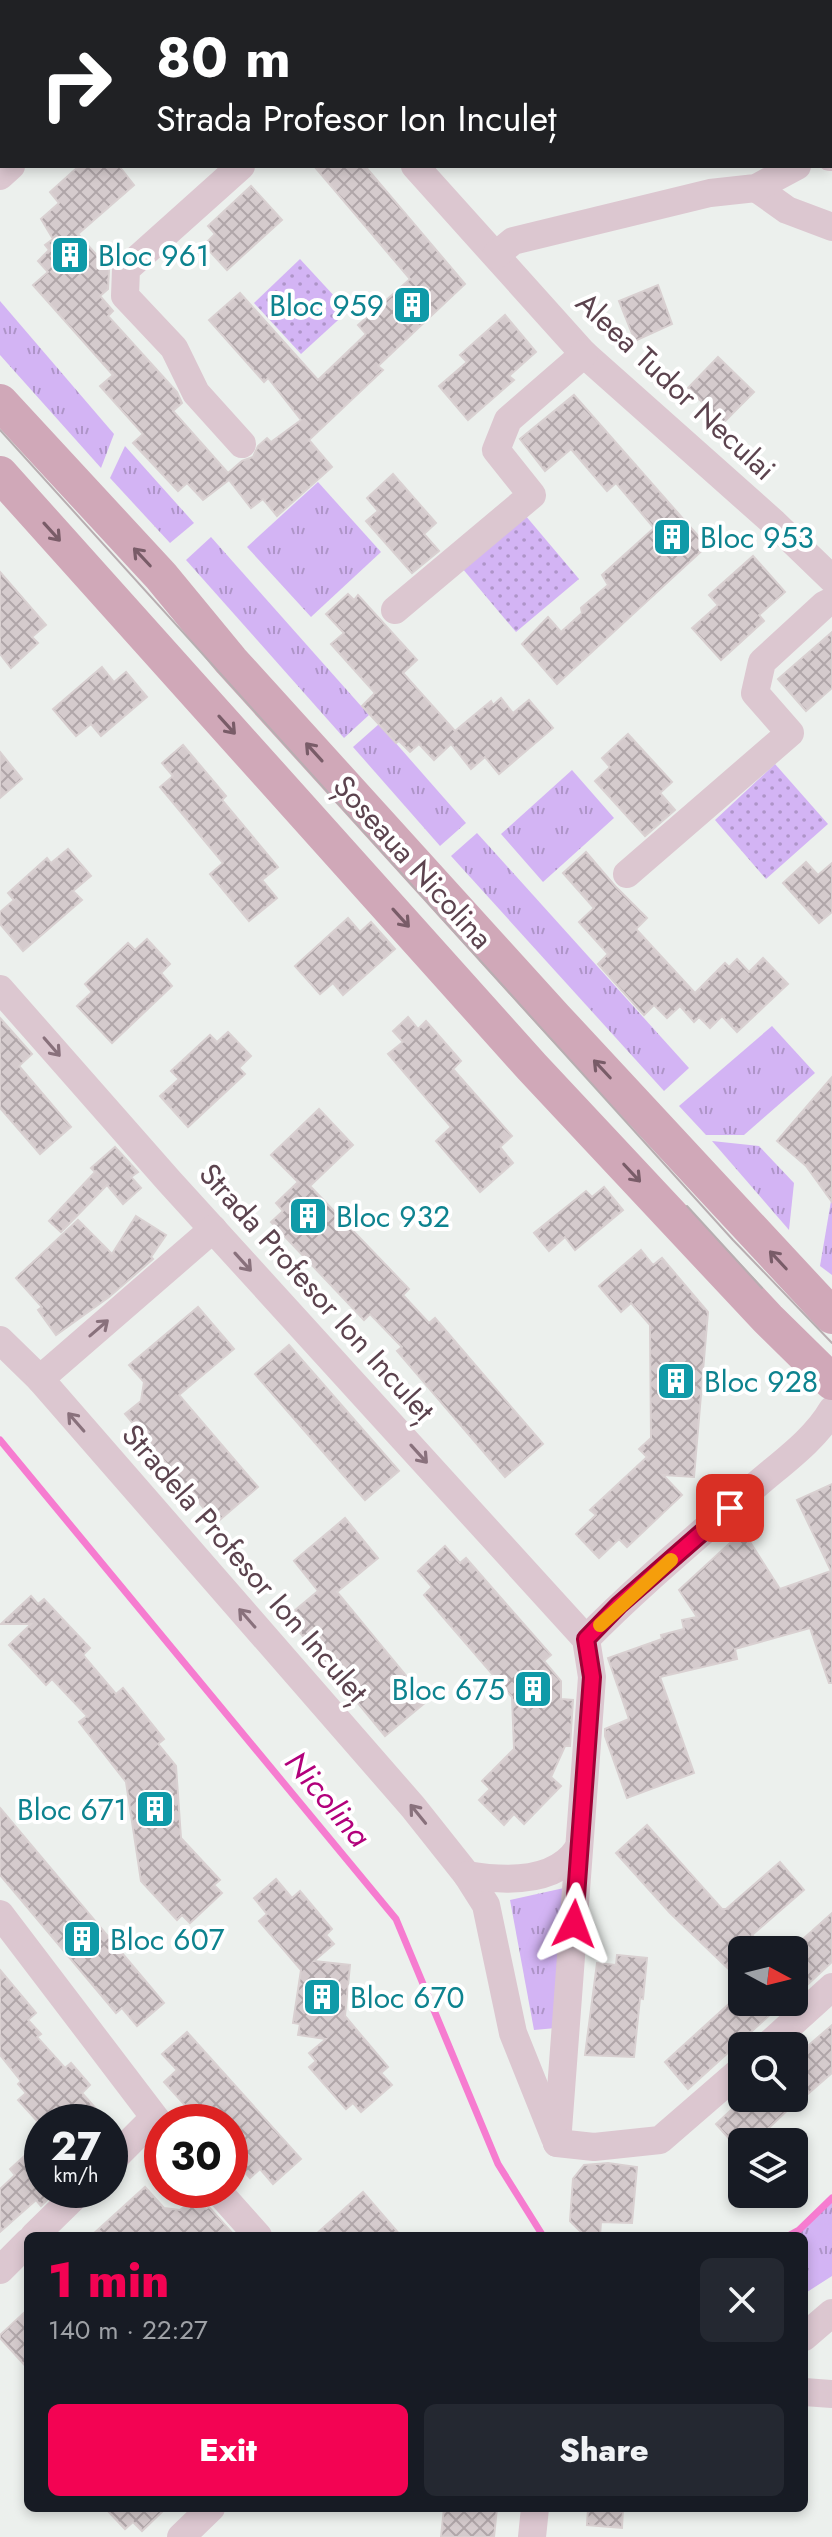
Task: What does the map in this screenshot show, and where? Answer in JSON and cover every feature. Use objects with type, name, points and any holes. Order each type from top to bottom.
[{"type":"main road","name":"Șoseaua Nicolina","points":[[0,402],[161,576],[231,661],[534,996],[832,1316]]},
{"type":"main road","name":"Șoseaua Nicolina","points":[[0,474],[532,1067],[768,1319],[832,1382]]},
{"type":"street","points":[[239,168],[126,269],[125,296],[174,348],[196,393],[242,444]]},
{"type":"street","name":"Aleea Tudor Neculai","points":[[417,168],[584,354],[774,523],[832,579]]},
{"type":"street","points":[[496,255],[513,241],[710,193],[756,188],[793,168]]},
{"type":"street","points":[[756,188],[787,210],[832,227]]},
{"type":"street","points":[[395,610],[532,495],[496,450],[508,420],[584,354]]},
{"type":"street","points":[[627,874],[790,733],[755,693],[762,662],[832,601]]},
{"type":"street","name":"Strada Profesor Ion Inculeț","points":[[0,989],[213,1229],[586,1639]]},
{"type":"street","points":[[40,1379],[213,1229]]},
{"type":"street","name":"Stradela Profesor Ion Inculeț","points":[[0,1340],[40,1379],[413,1807],[467,1875],[486,1905],[513,2033],[557,2143]]},
{"type":"street","points":[[728,2081],[660,2140],[594,2147],[557,2143],[592,1677],[586,1639],[619,1605],[796,1450],[832,1410]]},
{"type":"street","points":[[467,1875],[506,1879],[545,1873],[569,1862],[578,1849]]},
{"type":"street","points":[[0,1914],[144,2104]]},
{"type":"street","points":[[782,2032],[832,1987]]},
{"type":"street","points":[[128,2147],[144,2134]]},
{"type":"street","points":[[38,2232],[63,2208]]},
{"type":"street","points":[[233,2208],[254,2232]]},
{"type":"street","points":[[0,2270],[24,2246]]},
{"type":"street","points":[[808,2334],[832,2313]]},
{"type":"street","points":[[808,2392],[832,2394]]},
{"type":"street","points":[[181,2537],[207,2512]]},
{"type":"street","points":[[532,2537],[535,2512]]},
{"type":"green space","points":[[300,259],[348,311],[301,354],[254,303]]},
{"type":"green space","points":[[0,301],[114,434],[101,468],[0,355]]},
{"type":"green space","points":[[125,446],[194,523],[170,543],[110,478]]},
{"type":"green space","points":[[318,482],[381,552],[311,617],[247,547]]},
{"type":"green space","points":[[525,515],[579,579],[516,632],[462,568]]},
{"type":"green space","points":[[211,537],[369,715],[344,738],[186,560]]},
{"type":"green space","points":[[379,724],[466,823],[440,846],[353,747]]},
{"type":"green space","points":[[775,764],[828,824],[766,879],[715,820]]},
{"type":"green space","points":[[572,770],[614,818],[543,882],[501,834]]},
{"type":"green space","points":[[477,833],[689,1068],[664,1091],[451,856]]},
{"type":"green space","points":[[772,1026],[815,1073],[744,1135],[706,1135],[679,1106]]},
{"type":"green space","points":[[712,1141],[759,1146],[794,1183],[789,1230]]},
{"type":"green space","points":[[832,1195],[832,1275],[820,1266]]},
{"type":"green space","points":[[564,1888],[556,2028],[534,2030],[510,1900]]},
{"type":"green space","points":[[832,2198],[832,2276],[808,2291],[808,2232],[793,2232]]},
{"type":"building","points":[[77,168],[121,168],[134,185],[78,234],[109,269],[108,289],[100,296],[113,311],[108,316],[177,392],[182,403],[173,411],[228,473],[242,461],[253,457],[258,446],[267,438],[271,442],[301,420],[268,378],[264,382],[209,320],[240,293],[318,380],[366,334],[358,325],[410,279],[316,168],[367,168],[465,284],[378,366],[383,370],[309,440],[332,467],[277,516],[263,499],[251,508],[229,480],[203,500],[187,483],[178,491],[133,443],[143,434],[100,386],[113,375],[33,285],[48,272],[38,261],[49,250],[45,245],[53,239],[41,219],[59,203],[50,192]]},
{"type":"building","points":[[251,186],[282,220],[227,270],[204,245],[215,234],[208,226]]},
{"type":"building","points":[[658,285],[672,324],[635,341],[619,301]]},
{"type":"building","points":[[505,315],[536,352],[509,376],[514,380],[468,420],[439,386],[467,362],[460,355]]},
{"type":"building","points":[[718,357],[754,392],[723,423],[688,388]]},
{"type":"building","name":"Bloc 953","points":[[574,395],[707,546],[557,684],[522,644],[548,617],[561,632],[582,613],[581,608],[608,585],[602,575],[654,528],[616,483],[607,491],[571,449],[545,471],[520,439]]},
{"type":"building","points":[[393,474],[436,523],[424,534],[439,551],[412,573],[366,521],[378,511],[367,498]]},
{"type":"building","points":[[753,556],[785,592],[759,615],[764,621],[721,660],[692,628],[718,605],[709,595]]},
{"type":"building","points":[[0,572],[46,625],[32,637],[38,643],[11,668],[0,654]]},
{"type":"building","points":[[348,594],[354,600],[358,595],[417,660],[403,673],[455,731],[491,701],[493,705],[501,698],[513,713],[529,700],[553,728],[499,774],[485,757],[471,769],[451,744],[434,760],[419,744],[410,752],[399,741],[396,743],[362,706],[375,693],[331,644],[344,633],[326,614]]},
{"type":"building","points":[[832,632],[832,688],[806,711],[778,679]]},
{"type":"building","points":[[102,667],[114,682],[126,672],[147,697],[101,736],[91,724],[76,736],[53,709]]},
{"type":"building","points":[[628,734],[672,782],[660,793],[675,810],[645,836],[595,781],[610,767],[602,758]]},
{"type":"building","points":[[183,745],[226,796],[222,800],[278,867],[262,880],[277,898],[249,921],[210,874],[223,863],[160,787],[173,776],[162,763]]},
{"type":"building","points":[[0,752],[22,779],[0,798]]},
{"type":"building","points":[[68,849],[91,876],[73,891],[82,900],[23,951],[0,924],[0,912],[14,900],[8,893],[47,858],[51,863]]},
{"type":"building","points":[[586,852],[647,918],[636,929],[695,993],[725,963],[729,967],[737,959],[749,972],[763,958],[788,984],[737,1032],[722,1016],[710,1028],[699,1017],[694,1022],[680,1006],[667,1018],[654,1005],[644,1015],[598,964],[608,954],[579,922],[594,908],[563,873]]},
{"type":"building","points":[[806,862],[818,875],[832,863],[832,912],[819,923],[783,883]]},
{"type":"building","points":[[348,918],[360,932],[371,922],[395,949],[343,995],[333,983],[320,994],[295,966]]},
{"type":"building","points":[[147,939],[170,964],[161,973],[172,986],[112,1043],[77,1006],[92,992],[85,984],[128,943],[135,950]]},
{"type":"building","points":[[408,1017],[418,1029],[426,1021],[461,1061],[453,1069],[512,1136],[500,1147],[513,1163],[480,1192],[436,1141],[451,1127],[388,1054],[403,1042],[393,1031]]},
{"type":"building","points":[[0,1018],[32,1054],[19,1066],[71,1127],[40,1154],[0,1108]]},
{"type":"building","points":[[228,1032],[251,1056],[239,1068],[245,1074],[188,1127],[160,1096],[179,1079],[171,1071],[210,1035],[217,1042]]},
{"type":"building","points":[[832,1077],[832,1202],[806,1166],[777,1141]]},
{"type":"building","points":[[319,1109],[353,1145],[310,1186],[409,1289],[403,1295],[429,1323],[435,1318],[543,1444],[505,1477],[397,1351],[402,1347],[370,1314],[364,1320],[271,1222],[283,1211],[276,1203],[298,1182],[271,1155]]},
{"type":"building","points":[[115,1147],[138,1172],[131,1177],[141,1188],[123,1204],[107,1185],[61,1232],[49,1221],[95,1172],[91,1168]]},
{"type":"building","points":[[604,1187],[623,1210],[575,1250],[565,1237],[549,1251],[534,1233],[586,1191],[592,1197]]},
{"type":"building","points":[[136,1216],[166,1235],[151,1257],[153,1259],[109,1297],[56,1335],[38,1310],[42,1307],[16,1278],[78,1220],[112,1254]]},
{"type":"building","name":"Bloc 928","points":[[641,1250],[653,1265],[662,1258],[708,1312],[694,1477],[663,1475],[682,1495],[627,1547],[619,1539],[599,1558],[576,1534],[596,1515],[590,1510],[647,1457],[639,1449],[651,1438],[650,1325],[631,1303],[621,1312],[599,1286]]},
{"type":"building","points":[[198,1307],[234,1349],[179,1395],[258,1487],[216,1523],[125,1414],[141,1401],[144,1382],[129,1365]]},
{"type":"building","points":[[289,1345],[399,1471],[365,1500],[255,1374]]},
{"type":"building","points":[[832,1484],[832,1683],[829,1683],[810,1628],[735,1649],[737,1659],[660,1677],[694,1773],[627,1798],[605,1736],[605,1729],[629,1719],[608,1658],[662,1639],[661,1635],[684,1629],[682,1620],[697,1617],[679,1590],[743,1531],[780,1589],[831,1571],[797,1500]]},
{"type":"building","points":[[345,1518],[378,1558],[337,1592],[427,1701],[385,1736],[287,1617],[318,1591],[294,1561]]},
{"type":"building","name":"Bloc 675","points":[[445,1546],[460,1563],[466,1558],[551,1655],[544,1661],[561,1681],[561,1699],[573,1700],[570,1746],[565,1746],[551,1777],[561,1786],[524,1824],[514,1814],[504,1825],[479,1800],[490,1789],[482,1781],[514,1749],[512,1697],[424,1595],[432,1587],[418,1571]]},
{"type":"building","name":"Bloc 671","points":[[31,1596],[38,1604],[44,1599],[90,1648],[83,1655],[116,1694],[123,1688],[164,1739],[158,1744],[176,1766],[181,1838],[220,1880],[214,1885],[222,1893],[190,1923],[182,1915],[177,1920],[141,1881],[126,1782],[79,1722],[87,1716],[52,1679],[46,1685],[9,1645],[31,1624],[1,1624]]},
{"type":"building","name":"Bloc 607","points":[[0,1808],[164,2003],[137,2026],[122,2008],[116,2013],[0,1875]]},
{"type":"building","points":[[647,1825],[722,1909],[726,1909],[780,1862],[804,1890],[753,1936],[728,1936],[728,1969],[670,1913],[616,1853]]},
{"type":"building","name":"Bloc 670","points":[[276,1879],[292,1898],[300,1891],[332,1929],[326,1935],[334,1944],[314,1961],[350,1965],[345,2016],[388,2067],[381,2073],[392,2085],[361,2112],[353,2103],[346,2109],[309,2067],[316,2061],[309,2053],[326,2039],[298,2035],[300,2024],[293,2023],[301,1970],[259,1921],[267,1914],[254,1898]]},
{"type":"building","points":[[832,1913],[832,1962],[808,1984],[808,1936]]},
{"type":"building","points":[[617,1955],[647,1958],[634,2057],[585,2055],[597,1963],[616,1965]]},
{"type":"building","points":[[0,1970],[36,2013],[28,2020],[41,2034],[37,2037],[65,2068],[71,2063],[90,2085],[82,2093],[92,2104],[24,2104],[24,2107],[18,2100],[26,2093],[18,2084],[21,2081],[0,2055]]},
{"type":"building","points":[[728,2005],[728,2016],[769,2016],[751,2032],[728,2032],[728,2053],[688,2089],[665,2062]]},
{"type":"building","points":[[832,2025],[832,2073],[808,2094],[808,2046]]},
{"type":"building","points":[[187,2032],[301,2159],[273,2184],[260,2169],[250,2178],[248,2104],[184,2104],[164,2082],[177,2070],[162,2054]]},
{"type":"building","points":[[729,2112],[786,2112],[769,2128],[728,2128],[728,2138],[716,2124]]},
{"type":"building","points":[[24,2156],[24,2208],[27,2208],[0,2232],[0,2189],[15,2175],[10,2169]]},
{"type":"building","points":[[608,2163],[637,2167],[632,2223],[601,2222],[600,2232],[581,2232],[570,2221],[573,2179],[584,2165]]},
{"type":"building","points":[[144,2188],[144,2208],[210,2208],[231,2232],[95,2232],[122,2208],[128,2208],[128,2202]]},
{"type":"building","points":[[363,2192],[398,2232],[318,2232]]},
{"type":"building","points":[[24,2313],[24,2365],[0,2338]]},
{"type":"building","points":[[109,2512],[162,2512],[142,2531],[133,2522],[125,2529]]},
{"type":"building","points":[[444,2512],[497,2512],[494,2537],[441,2537]]},
{"type":"building","points":[[588,2512],[623,2512],[622,2528],[587,2525]]},
{"type":"waterway","name":"Nicolina","points":[[0,1440],[396,1919],[498,2164],[540,2232]]},
{"type":"waterway","name":"Nicolina","points":[[795,2232],[832,2198]]},
{"type":"tram line","points":[[0,430],[733,1240],[832,1343]]},
{"type":"tram line","points":[[687,1206],[762,1288]]},
{"type":"slow traffic","points":[[600,1625],[671,1560]]},
{"type":"place","name":"Bloc 961","points":[[70,255]]},
{"type":"place","name":"Bloc 959","points":[[412,305]]},
{"type":"place","name":"Bloc 953","points":[[672,537]]},
{"type":"place","name":"Bloc 932","points":[[308,1216]]},
{"type":"place","name":"Bloc 928","points":[[676,1381]]},
{"type":"place","name":"Bloc 675","points":[[533,1689]]},
{"type":"place","name":"Bloc 671","points":[[155,1809]]},
{"type":"place","name":"Bloc 607","points":[[82,1939]]},
{"type":"place","name":"Bloc 670","points":[[322,1997]]},
{"type":"route","points":[[574,1924],[592,1677],[586,1639],[619,1605],[730,1508]]}]
